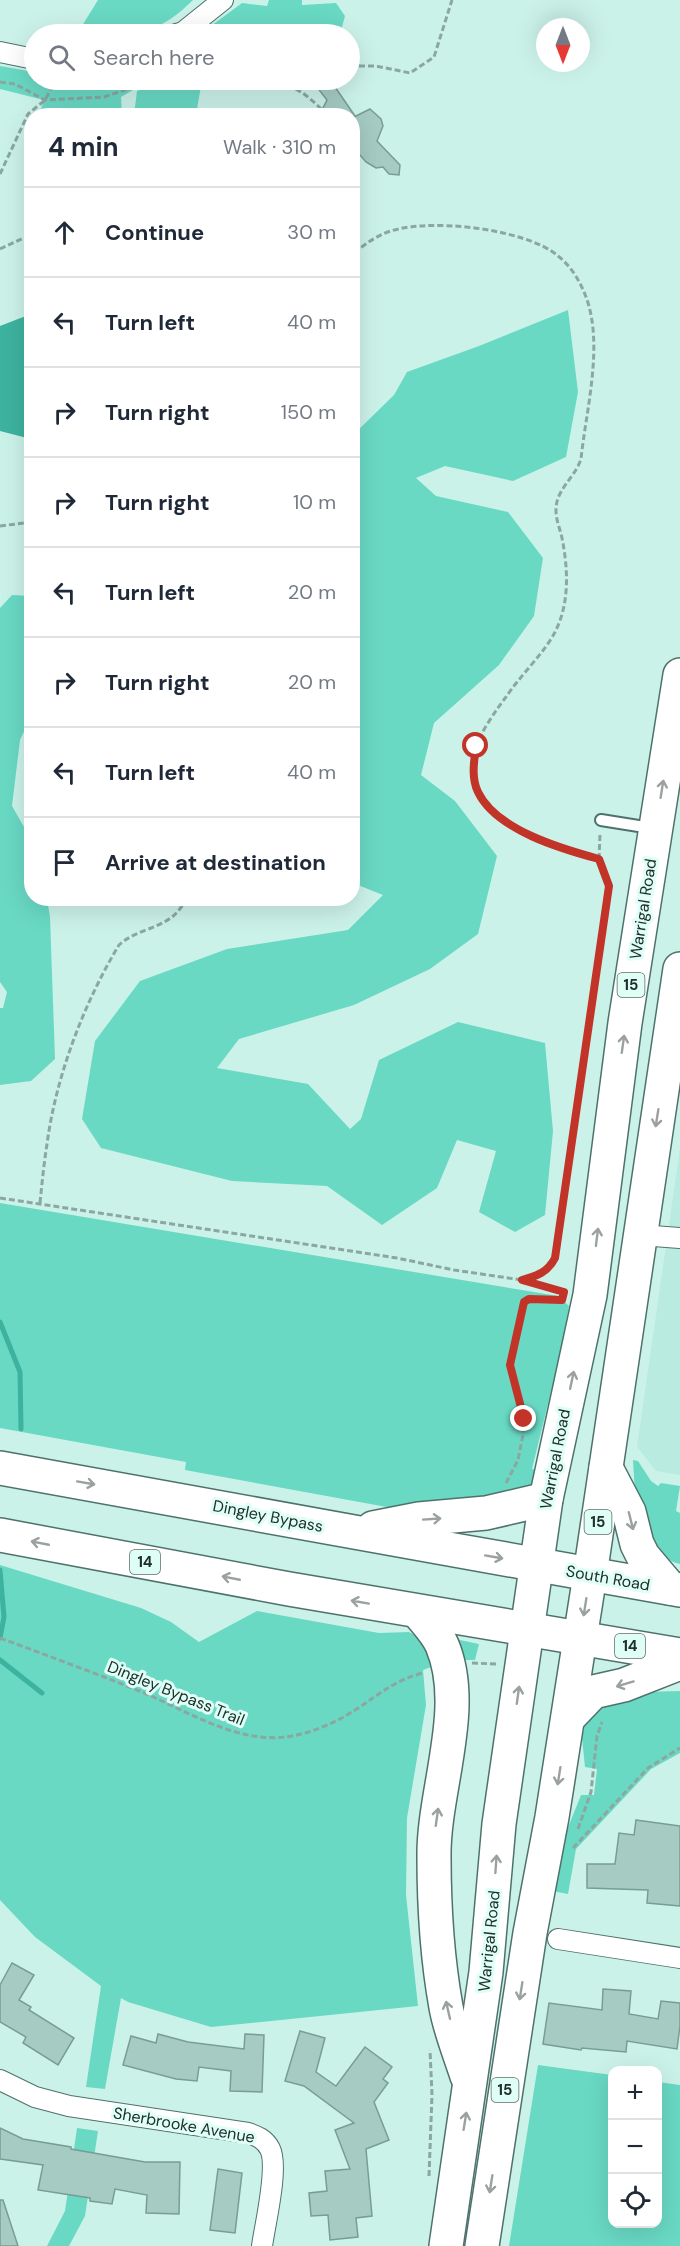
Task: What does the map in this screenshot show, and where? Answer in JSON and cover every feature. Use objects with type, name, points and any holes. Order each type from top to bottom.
[{"type":"highway","name":"Warrigal Road","points":[[446,2246],[486,1972],[499,1824],[526,1630],[577,1294],[624,1032],[680,675]]},
{"type":"highway","name":"15","points":[[482,2246],[530,1934],[568,1718],[680,969]]},
{"type":"highway","name":"Dingley Bypass","points":[[0,1468],[536,1565]]},
{"type":"highway","points":[[606,1468],[629,1512],[637,1544],[643,1556],[677,1589]]},
{"type":"highway","points":[[354,1532],[419,1519],[486,1513],[546,1499]]},
{"type":"highway","name":"14","points":[[0,1535],[418,1612],[680,1655]]},
{"type":"highway","name":"South Road","points":[[536,1565],[677,1589]]},
{"type":"highway","points":[[418,1612],[441,1643],[448,1667],[452,1698],[450,1731],[434,1845],[435,1915],[446,2008],[470,2086]]},
{"type":"highway","points":[[568,1718],[593,1692],[624,1685],[680,1664]]},
{"type":"street","points":[[193,24],[223,0]]},
{"type":"street","points":[[0,52],[24,57]]},
{"type":"street","points":[[640,1235],[680,1238]]},
{"type":"street","points":[[558,1939],[680,1958]]},
{"type":"street","name":"Sherbrooke Avenue","points":[[0,2080],[35,2097],[60,2104],[248,2133],[262,2139],[270,2149],[273,2162],[262,2246]]},
{"type":"lane","points":[[601,820],[656,829]]},
{"type":"path","points":[[360,66],[376,66],[410,73],[426,63],[434,57],[452,0]]},
{"type":"path","points":[[0,82],[15,84],[24,88]]},
{"type":"path","points":[[27,90],[45,99],[105,97],[125,90]]},
{"type":"path","points":[[35,108],[45,99],[50,90]]},
{"type":"path","points":[[299,90],[319,108]]},
{"type":"path","points":[[0,174],[24,123]]},
{"type":"path","points":[[360,250],[384,233],[418,226],[478,228],[520,236],[557,254],[572,269],[586,296],[592,317],[594,359],[581,459],[578,470],[560,493],[556,510],[567,564],[562,612],[555,632],[506,696],[476,746],[473,770],[478,792],[493,812],[528,834],[565,850],[599,859]]},
{"type":"path","points":[[0,249],[24,238]]},
{"type":"path","points":[[0,526],[24,523]]},
{"type":"path","points":[[522,1280],[536,1276],[550,1268],[555,1258],[609,886],[599,859],[601,820]]},
{"type":"path","points":[[40,1203],[47,1142],[81,1017],[119,945],[128,937],[171,919],[182,906]]},
{"type":"path","points":[[0,1198],[522,1280],[577,1294]]},
{"type":"path","points":[[504,1487],[518,1460],[523,1435],[524,1419],[510,1365],[524,1302],[529,1299],[562,1300],[577,1294]]},
{"type":"path","name":"Dingley Bypass Trail","points":[[0,1638],[115,1681],[225,1728],[255,1736],[291,1736],[327,1725],[396,1682],[429,1671]]},
{"type":"path","points":[[464,1664],[480,1662],[498,1664]]},
{"type":"path","points":[[577,1833],[591,1792],[597,1736],[603,1716]]},
{"type":"path","points":[[574,1841],[572,1849],[648,1768],[680,1748]]},
{"type":"shaded area","points":[[98,0],[193,0],[179,13],[162,24],[83,24]]},
{"type":"shaded area","points":[[269,0],[302,0],[302,5],[336,3],[345,16],[343,24],[214,24],[242,3],[267,6]]},
{"type":"shaded area","points":[[0,66],[24,70],[24,90],[133,90],[121,97],[122,108],[41,108],[44,100],[0,89]]},
{"type":"shaded area","points":[[200,90],[197,108],[135,108],[137,91]]},
{"type":"shaded area","points":[[568,310],[578,392],[566,457],[513,481],[445,466],[416,478],[436,496],[508,512],[543,558],[534,616],[499,665],[434,723],[421,775],[455,801],[497,856],[478,934],[430,969],[354,1005],[239,1039],[217,1068],[308,1084],[350,1129],[361,1119],[379,1060],[458,1022],[545,1043],[553,1131],[545,1215],[515,1232],[479,1212],[496,1151],[457,1140],[437,1188],[382,1225],[327,1186],[232,1181],[101,1148],[82,1119],[95,1041],[140,981],[227,949],[348,930],[383,895],[360,886],[360,428],[394,395],[407,372]]},
{"type":"shaded area","points":[[24,317],[24,437],[0,431],[0,326]]},
{"type":"shaded area","points":[[12,595],[24,596],[24,732],[20,740],[12,806],[24,827],[24,906],[48,906],[55,1059],[31,1081],[0,1085],[0,1008],[3,1008],[7,992],[0,982],[0,608]]},
{"type":"shaded area","points":[[680,1148],[680,1475],[656,1471],[637,1447]]},
{"type":"shaded area","points":[[0,1203],[558,1296],[569,1306],[560,1355],[532,1469],[537,1470],[533,1482],[525,1491],[414,1512],[185,1470],[186,1462],[0,1428]]},
{"type":"shaded area","points":[[633,1460],[638,1461],[651,1481],[658,1486],[661,1483],[680,1486],[676,1511],[680,1513],[680,1564],[663,1554],[643,1524],[636,1494]]},
{"type":"shaded area","points":[[0,1565],[141,1608],[171,1622],[199,1642],[257,1611],[379,1633],[409,1632],[420,1638],[439,1664],[423,1670],[426,1705],[407,1818],[406,1895],[418,2006],[211,2027],[121,1998],[105,2089],[86,2087],[101,1986],[35,1937],[0,1900]]},
{"type":"shaded area","points":[[455,1639],[479,1644],[475,1660],[458,1660]]},
{"type":"shaded area","points":[[680,1691],[680,1753],[651,1769],[576,1849],[568,1894],[552,1891],[565,1835],[581,1795],[594,1795],[597,1769],[585,1767],[582,1738],[588,1710],[642,1692]]},
{"type":"shaded area","points":[[538,2065],[608,2074],[608,2228],[662,2228],[662,2083],[680,2085],[680,2246],[509,2246]]},
{"type":"shaded area","points":[[77,2128],[98,2131],[85,2216],[69,2246],[47,2246],[65,2211]]},
{"type":"building","points":[[319,90],[337,90],[350,108],[323,108],[327,100]]},
{"type":"building","points":[[370,109],[381,119],[383,126],[377,141],[400,165],[399,175],[389,174],[383,167],[376,168],[360,155],[360,114]]},
{"type":"building","points":[[636,1820],[680,1826],[680,1906],[647,1903],[648,1890],[587,1888],[587,1864],[615,1864],[619,1833],[634,1835]]},
{"type":"building","points":[[12,1963],[34,1975],[19,2000],[31,2007],[29,2010],[74,2038],[58,2065],[23,2043],[26,2037],[0,2022],[0,1985]]},
{"type":"building","points":[[603,1989],[631,1991],[629,2014],[658,2019],[661,2001],[680,2003],[677,2049],[627,2041],[626,2052],[582,2048],[581,2050],[543,2044],[549,2003],[602,2010]]},
{"type":"building","points":[[300,2031],[325,2038],[316,2072],[336,2086],[365,2047],[392,2067],[383,2079],[388,2083],[374,2102],[389,2140],[366,2149],[372,2216],[356,2218],[358,2237],[330,2240],[328,2215],[311,2216],[309,2193],[327,2191],[325,2171],[350,2169],[335,2130],[354,2123],[304,2086],[285,2081]]},
{"type":"building","points":[[158,2034],[188,2042],[244,2049],[245,2034],[264,2035],[262,2092],[230,2091],[231,2071],[199,2067],[197,2081],[176,2079],[123,2065],[131,2036],[156,2043]]},
{"type":"building","points":[[0,2128],[23,2139],[71,2147],[71,2149],[145,2162],[180,2162],[179,2214],[146,2213],[147,2195],[115,2189],[112,2204],[90,2201],[90,2198],[38,2190],[43,2165],[0,2159]]},
{"type":"building","points":[[218,2169],[242,2173],[235,2233],[210,2230]]},
{"type":"building","points":[[0,2200],[3,2200],[18,2246],[0,2246]]},
{"type":"waterway","points":[[0,1322],[20,1372],[21,1429]]},
{"type":"waterway","points":[[0,1570],[4,1617],[0,1638]]},
{"type":"waterway","points":[[0,1660],[42,1693]]},
{"type":"route","points":[[476,746],[473,770],[478,792],[493,812],[519,830],[565,850],[599,859],[609,886],[555,1258],[550,1268],[536,1276],[522,1280],[564,1292],[562,1300],[529,1299],[524,1302],[510,1365],[524,1419]]}]
